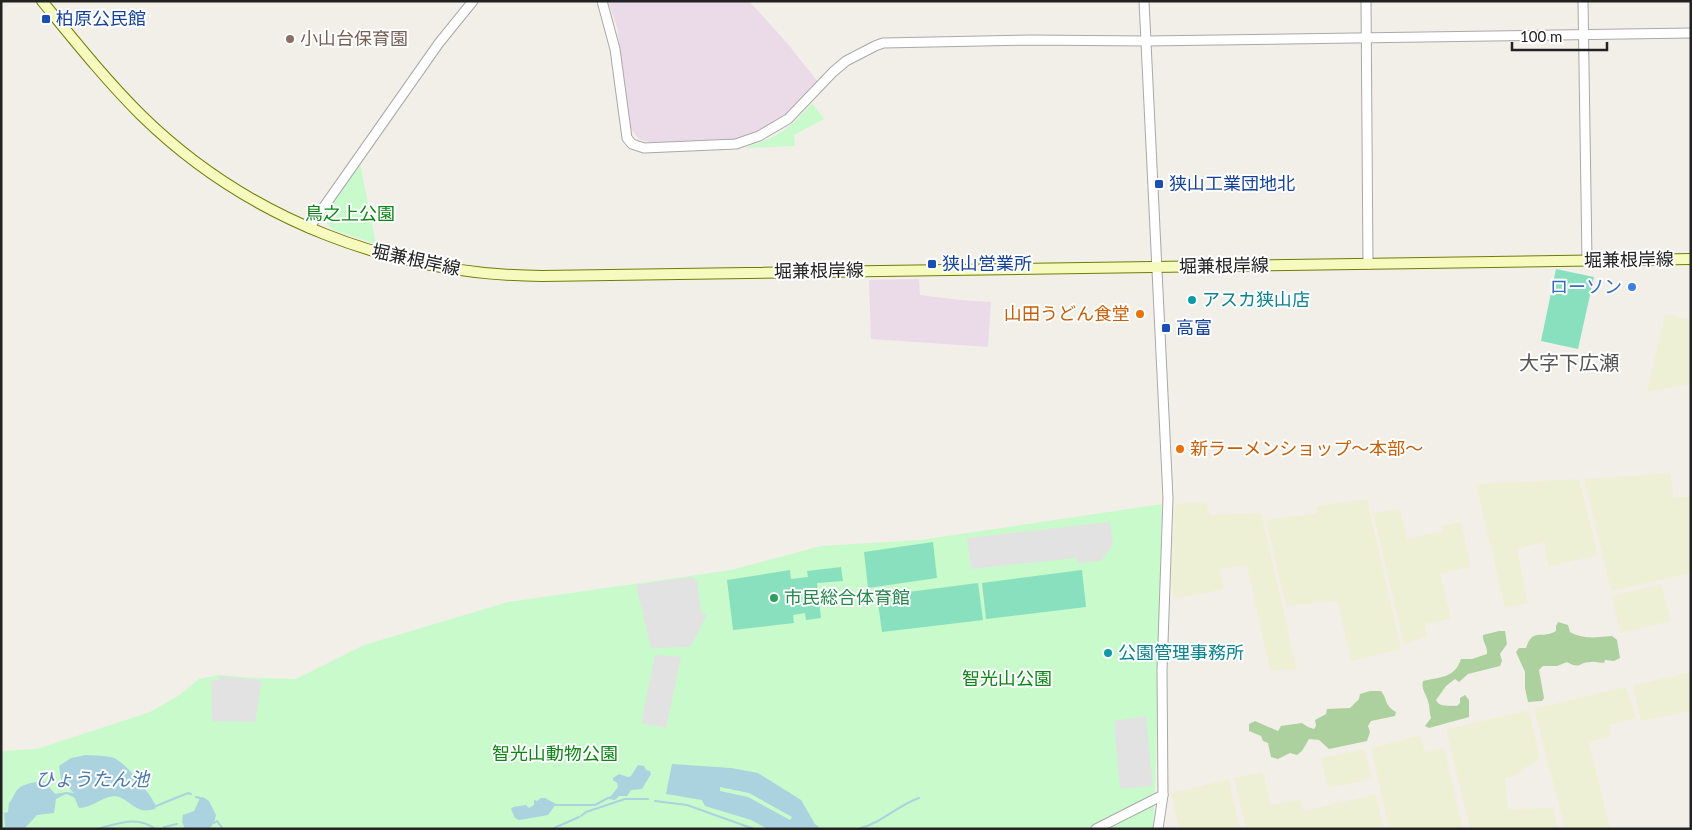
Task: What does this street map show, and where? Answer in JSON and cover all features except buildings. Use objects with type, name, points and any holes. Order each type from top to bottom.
[{"type":"main road","name":"堀兼根岸線","points":[[42,1],[119,92],[168,140],[224,182],[281,215],[309,228],[371,251],[410,262],[464,271],[517,276],[1691,259]]},
{"type":"street","points":[[309,228],[438,43],[474,1]]},
{"type":"street","points":[[602,1],[615,49],[627,138],[632,144],[644,148],[736,144],[759,136],[788,119],[846,61],[883,43],[1691,33]]},
{"type":"street","points":[[1144,1],[1168,498],[1162,671],[1163,795],[1158,829]]},
{"type":"street","points":[[1366,1],[1368,264]]},
{"type":"street","points":[[1583,1],[1587,260]]},
{"type":"street","points":[[1096,829],[1163,795]]},
{"type":"shaded area","points":[[608,1],[749,1],[787,43],[818,82],[785,118],[759,133],[736,141],[655,144],[639,139],[631,129],[617,27]]},
{"type":"shaded area","points":[[919,279],[920,295],[991,302],[988,347],[871,339],[869,280]]},
{"type":"shaded area","points":[[1110,522],[1113,545],[1101,561],[1077,563],[1077,558],[971,569],[967,538]]},
{"type":"shaded area","points":[[691,577],[697,580],[701,612],[707,615],[690,647],[651,648],[636,585]]},
{"type":"shaded area","points":[[655,655],[681,657],[666,728],[641,723]]},
{"type":"shaded area","points":[[220,676],[262,680],[255,722],[212,721],[211,680],[219,680]]},
{"type":"shaded area","points":[[1146,716],[1153,786],[1120,789],[1114,721]]},
{"type":"green space","points":[[812,103],[824,119],[794,135],[795,146],[744,148],[782,132]]},
{"type":"green space","name":"鳥之上公園","points":[[360,163],[376,244],[331,229],[324,216]]},
{"type":"green space","points":[[1556,269],[1594,277],[1578,349],[1541,341]]},
{"type":"green space","points":[[1665,314],[1691,320],[1691,384],[1647,392]]},
{"type":"green space","points":[[1670,473],[1674,497],[1691,497],[1691,573],[1611,591],[1584,479]]},
{"type":"green space","points":[[1579,479],[1598,555],[1549,567],[1544,542],[1517,549],[1528,603],[1505,608],[1476,484]]},
{"type":"green space","points":[[1367,499],[1401,649],[1351,661],[1337,601],[1286,606],[1266,520],[1317,513],[1316,506]]},
{"type":"green space","points":[[1206,502],[1210,515],[1261,513],[1297,669],[1270,671],[1247,565],[1220,569],[1224,589],[1175,599],[1170,583],[1175,504]]},
{"type":"green space","name":"智光山公園","points":[[1162,504],[1153,829],[1,829],[1,751],[37,749],[150,712],[178,696],[199,679],[219,675],[296,679],[364,645],[508,602],[731,570],[821,546],[920,540]]},
{"type":"green space","points":[[1400,509],[1407,539],[1443,531],[1442,526],[1461,522],[1471,567],[1440,574],[1451,618],[1425,624],[1428,636],[1404,644],[1373,513]]},
{"type":"green space","points":[[933,542],[937,578],[868,588],[864,552]]},
{"type":"green space","name":"市民総合体育館","points":[[841,567],[843,581],[817,583],[821,618],[806,620],[805,613],[793,615],[794,623],[733,630],[727,580],[790,570],[791,579],[808,577],[807,571]]},
{"type":"green space","points":[[1082,570],[1086,607],[986,619],[982,583]]},
{"type":"green space","points":[[978,583],[983,620],[882,632],[877,596]]},
{"type":"green space","points":[[1661,584],[1671,621],[1620,633],[1612,596]]},
{"type":"green space","points":[[1558,622],[1568,625],[1570,632],[1581,636],[1612,636],[1617,640],[1620,658],[1614,661],[1605,660],[1604,663],[1587,662],[1577,666],[1567,662],[1557,666],[1543,666],[1539,670],[1544,698],[1542,701],[1528,702],[1525,688],[1525,672],[1516,652],[1519,648],[1526,648],[1534,636],[1556,631]]},
{"type":"green space","points":[[1505,631],[1507,644],[1500,654],[1502,661],[1500,666],[1468,674],[1459,682],[1455,679],[1446,686],[1436,700],[1442,705],[1457,706],[1460,703],[1460,698],[1465,695],[1469,700],[1469,717],[1429,728],[1425,726],[1431,718],[1429,703],[1423,689],[1423,681],[1446,676],[1455,670],[1461,659],[1472,659],[1487,654],[1483,635]]},
{"type":"green space","points":[[1691,672],[1691,711],[1641,721],[1633,688],[1635,685]]},
{"type":"green space","points":[[1626,687],[1636,718],[1609,725],[1611,736],[1589,742],[1610,829],[1565,829],[1535,712],[1536,708]]},
{"type":"green space","points":[[1370,691],[1381,691],[1388,705],[1396,712],[1395,716],[1371,721],[1368,726],[1370,732],[1367,741],[1329,749],[1319,740],[1309,739],[1302,751],[1297,755],[1290,753],[1278,759],[1271,757],[1268,743],[1263,741],[1261,736],[1249,731],[1249,724],[1255,721],[1278,731],[1281,726],[1302,723],[1314,729],[1316,726],[1315,720],[1326,714],[1327,709],[1350,708],[1359,699],[1360,694]]},
{"type":"green space","points":[[1529,710],[1540,759],[1517,775],[1505,778],[1508,809],[1553,808],[1558,829],[1470,829],[1446,729]]},
{"type":"green space","points":[[1420,735],[1425,752],[1444,748],[1463,829],[1389,829],[1371,748]]},
{"type":"green space","points":[[1364,749],[1372,779],[1328,788],[1321,758]]},
{"type":"green space","points":[[1263,772],[1271,805],[1300,799],[1304,811],[1376,794],[1384,829],[1246,829],[1234,778]]},
{"type":"green space","points":[[1229,779],[1240,829],[1179,829],[1171,793]]},
{"type":"water","name":"ひょうたん池","points":[[86,755],[111,757],[119,761],[144,787],[156,806],[155,809],[142,810],[122,798],[114,796],[79,808],[76,800],[66,794],[56,799],[54,813],[37,815],[25,828],[2,829],[5,826],[4,813],[8,812],[9,803],[20,787],[42,781],[55,794],[74,793],[61,780],[59,766],[71,758]]},
{"type":"water","points":[[672,764],[731,768],[758,773],[801,800],[815,824],[821,829],[768,829],[751,820],[705,806],[702,800],[666,794]],"holes":[[[720,787],[749,793],[792,817],[790,820],[748,797],[720,791]]]},
{"type":"water","points":[[638,765],[644,766],[651,774],[642,789],[631,790],[627,796],[619,796],[615,800],[609,799],[608,797],[618,787],[613,778],[619,774],[631,776]]},
{"type":"water","points":[[203,797],[209,801],[216,815],[214,823],[209,829],[185,829],[182,822],[183,815],[194,811],[200,798]]},
{"type":"water","points":[[541,798],[556,804],[548,815],[519,820],[515,818],[511,809],[513,807],[526,805],[529,808],[534,805],[534,800],[537,801]]},
{"type":"waterway","points":[[156,806],[188,793],[191,794]]},
{"type":"waterway","points":[[196,797],[200,798]]},
{"type":"waterway","points":[[560,805],[595,805],[608,798]]},
{"type":"waterway","points":[[860,828],[876,822],[919,798]]},
{"type":"waterway","points":[[581,816],[586,812],[625,799],[648,799]]},
{"type":"waterway","points":[[655,801],[687,805],[754,829]]},
{"type":"waterway","points":[[552,829],[579,817]]},
{"type":"waterway","points":[[214,823],[217,821],[223,829]]},
{"type":"waterway","points":[[97,829],[127,822],[141,822],[155,829]]},
{"type":"waterway","points":[[164,827],[177,824]]},
{"type":"place","name":"柏原公民館","points":[[46,19]]},
{"type":"place","name":"小山台保育園","points":[[290,39]]},
{"type":"place","name":"狭山工業団地北","points":[[1159,184]]},
{"type":"place","name":"狭山営業所","points":[[932,264]]},
{"type":"place","name":"ローソン","points":[[1632,287]]},
{"type":"place","name":"アスカ狭山店","points":[[1192,300]]},
{"type":"place","name":"山田うどん食堂","points":[[1140,314]]},
{"type":"place","name":"高富","points":[[1166,328]]},
{"type":"place","name":"新ラーメンショップ～本部～","points":[[1180,449]]},
{"type":"place","name":"市民総合体育館","points":[[774,598]]},
{"type":"place","name":"公園管理事務所","points":[[1108,653]]},
{"type":"district","name":"大字下広瀬","points":[[1569,363]]},
{"type":"park label","name":"智光山動物公園","points":[[555,754]]}]
